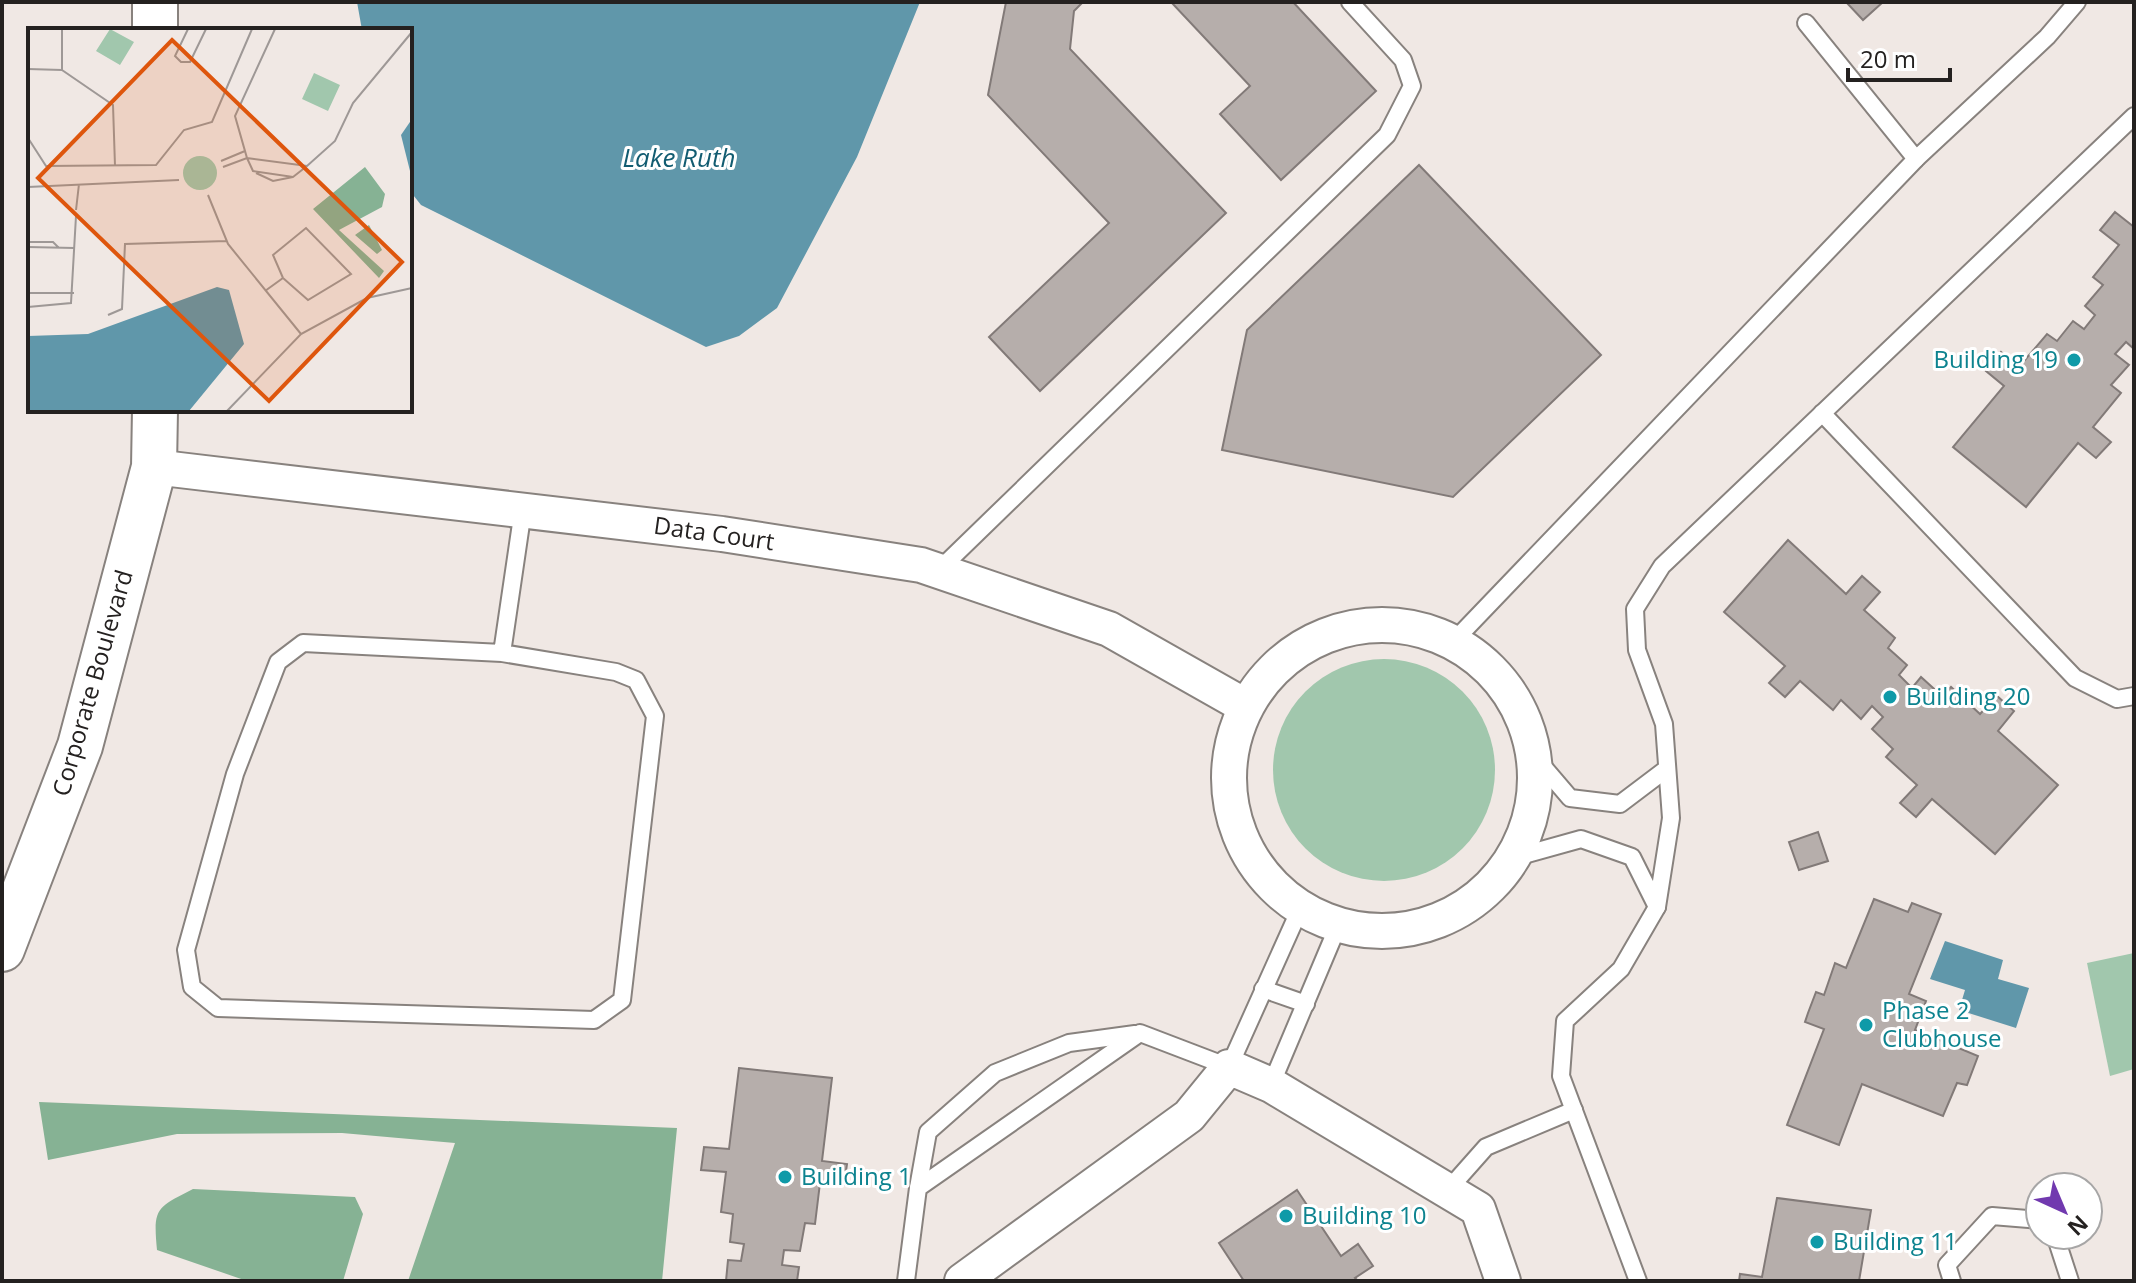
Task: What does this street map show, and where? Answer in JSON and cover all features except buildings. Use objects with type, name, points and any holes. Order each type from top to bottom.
[{"type":"street","points":[[155,2],[155,28]]},
{"type":"street","name":"Corporate Boulevard","points":[[2,949],[80,746],[154,467],[155,412]]},
{"type":"street","name":"Data Court","points":[[154,467],[722,534],[921,565],[1109,629],[1245,706]]},
{"type":"street","points":[[1368,624],[1421,629],[1452,643],[1469,650],[1507,687],[1530,736],[1535,757],[1535,789],[1523,838],[1513,858],[1488,889],[1443,919],[1391,932],[1338,926],[1300,909],[1250,860],[1231,811],[1229,757],[1245,706],[1272,669],[1317,639],[1368,624]]},
{"type":"street","points":[[962,1281],[1189,1116],[1229,1067],[1271,1085],[1478,1209],[1503,1281]]},
{"type":"lane","points":[[938,571],[1387,135],[1412,86],[1403,60],[1350,2]]},
{"type":"lane","points":[[1452,643],[1916,159],[2047,37],[2077,2]]},
{"type":"lane","points":[[1806,23],[1916,159]]},
{"type":"lane","points":[[1638,1281],[1561,1076],[1565,1021],[1621,969],[1657,907],[1671,818],[1665,770],[1664,724],[1637,650],[1635,609],[1662,566],[2134,116]]},
{"type":"lane","points":[[1822,413],[2075,678],[2117,699],[2134,696]]},
{"type":"lane","points":[[502,653],[523,510]]},
{"type":"lane","points":[[303,643],[502,653],[616,672],[636,680],[655,716],[622,1000],[594,1020],[218,1008],[192,987],[186,950],[235,774],[278,662],[303,643]]},
{"type":"lane","points":[[1535,757],[1570,798],[1620,804],[1665,770]]},
{"type":"lane","points":[[1513,858],[1581,839],[1632,857],[1657,907]]},
{"type":"lane","points":[[906,1281],[928,1132],[995,1073],[1069,1043],[1140,1033],[1229,1067],[1300,909]]},
{"type":"lane","points":[[1271,1085],[1338,926]]},
{"type":"lane","points":[[1263,989],[1306,1004]]},
{"type":"lane","points":[[918,1188],[1140,1033]]},
{"type":"lane","points":[[1447,1191],[1486,1147],[1574,1110]]},
{"type":"lane","points":[[1952,1281],[1947,1265],[1992,1216],[2024,1219]]},
{"type":"lane","points":[[2060,1251],[2070,1281]]},
{"type":"green space","points":[[1384,659],[1427,667],[1463,691],[1487,727],[1495,770],[1487,813],[1463,849],[1427,873],[1384,881],[1341,873],[1305,849],[1281,813],[1273,770],[1281,727],[1305,691],[1341,667]]},
{"type":"green space","points":[[2134,953],[2134,1069],[2110,1076],[2087,963]]},
{"type":"green space","points":[[39,1102],[677,1128],[662,1281],[408,1281],[455,1143],[342,1133],[177,1134],[48,1160]]},
{"type":"green space","points":[[193,1189],[355,1197],[363,1214],[343,1281],[247,1281],[157,1250],[156,1225],[160,1211]]},
{"type":"water","name":"Lake Ruth","points":[[357,2],[920,2],[857,157],[777,308],[739,336],[706,347],[421,205],[412,194],[412,28],[362,28]]},
{"type":"water","points":[[1945,941],[2003,960],[1998,979],[2029,988],[2016,1028],[1959,1010],[1965,990],[1930,979]]},
{"type":"place","name":"Building 19","points":[[2074,360]]},
{"type":"place","name":"Building 20","points":[[1890,697]]},
{"type":"place","name":"Phase 2 Clubhouse","points":[[1866,1025]]},
{"type":"place","name":"Building 1","points":[[785,1177]]},
{"type":"place","name":"Building 10","points":[[1286,1216]]},
{"type":"place","name":"Building 11","points":[[1817,1242]]}]
